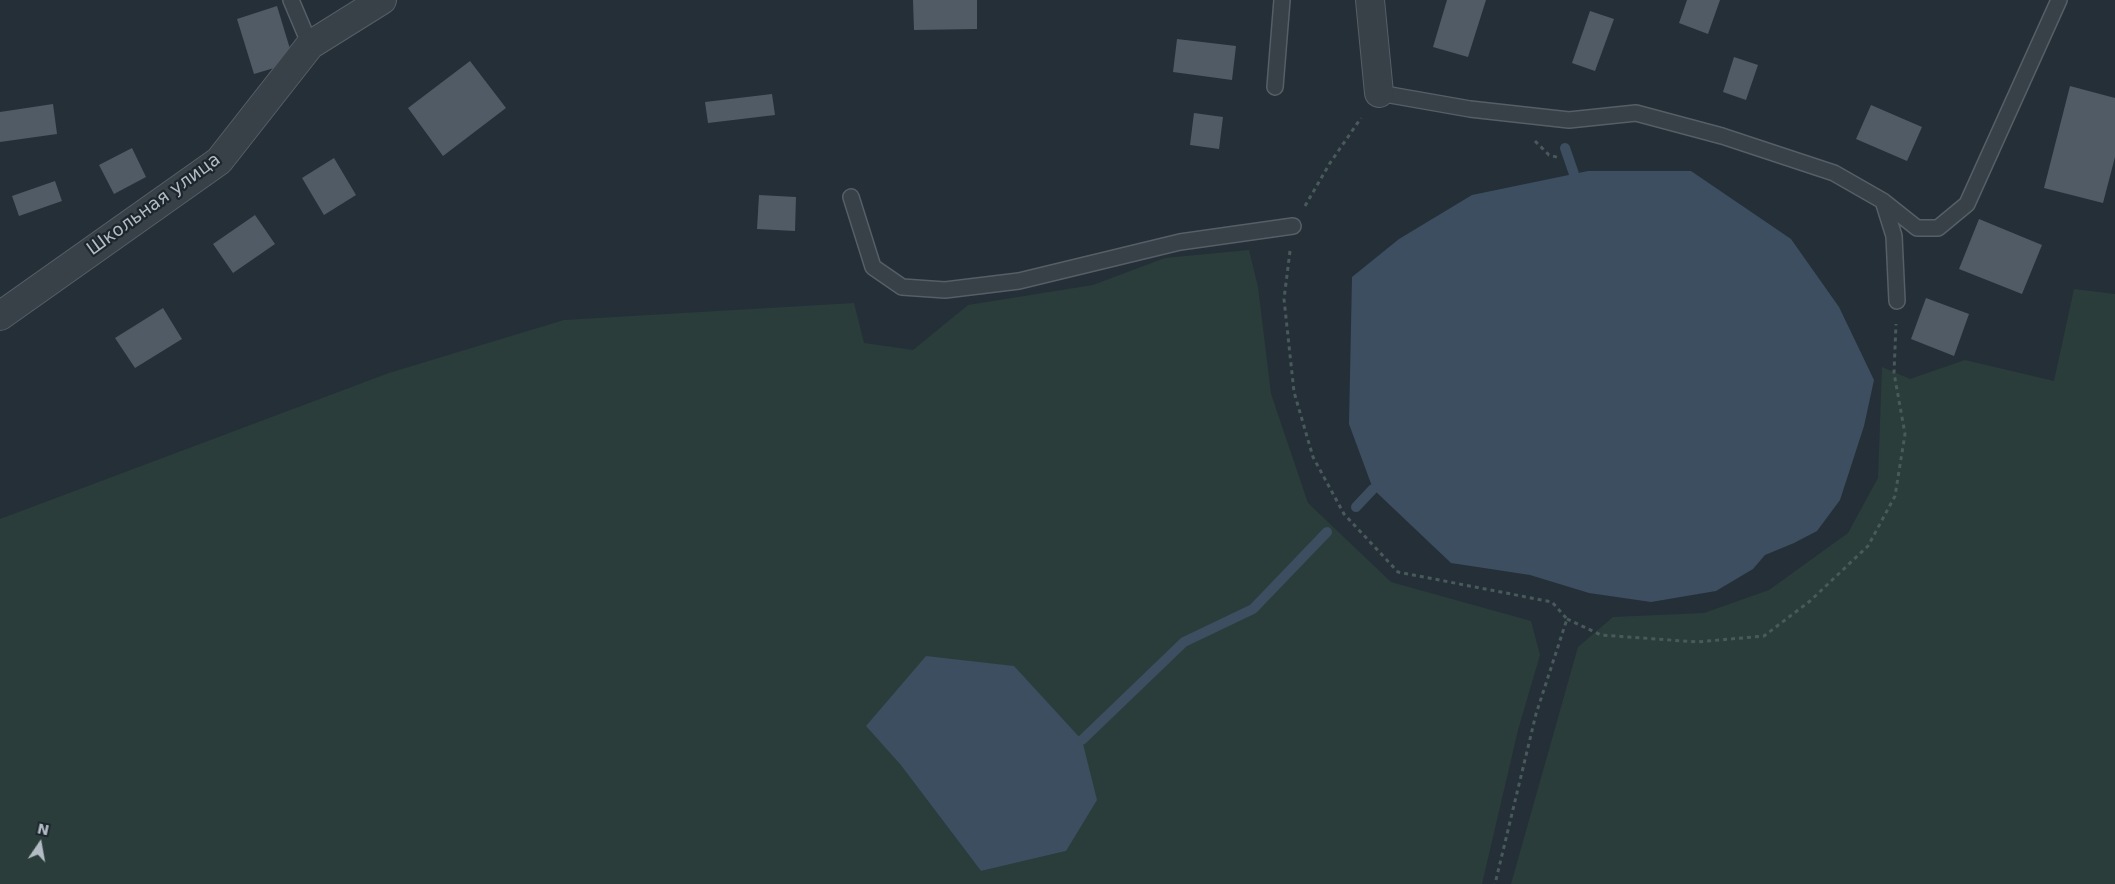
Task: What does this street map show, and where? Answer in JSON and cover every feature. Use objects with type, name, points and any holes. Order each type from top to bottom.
[{"type":"street","name":"Школьная улица","points":[[0,316],[219,161],[310,45],[382,0]]},
{"type":"street","points":[[1370,0],[1379,93]]},
{"type":"lane","points":[[291,0],[310,45]]},
{"type":"lane","points":[[1275,87],[1282,0]]},
{"type":"lane","points":[[1379,93],[1470,109],[1569,120],[1636,113],[1722,136],[1834,173],[1883,201],[1917,228],[1938,228],[1967,204],[2059,0]]},
{"type":"lane","points":[[851,198],[873,267],[902,287],[936,289],[1019,281],[1180,242],[1293,226]]},
{"type":"lane","points":[[1883,201],[1894,236],[1897,301]]},
{"type":"path","points":[[1379,93],[1330,163],[1293,226],[1284,299],[1294,392],[1314,456],[1344,514],[1398,572],[1552,602],[1567,619],[1600,635],[1697,642],[1764,636],[1810,601],[1868,546],[1895,496],[1905,434],[1894,373],[1897,301]]},
{"type":"path","points":[[1495,884],[1536,714],[1567,619]]},
{"type":"green space","points":[[1249,250],[1258,287],[1271,394],[1308,503],[1391,582],[1531,621],[1540,655],[1518,730],[1482,884],[0,884],[0,519],[389,373],[564,320],[854,303],[864,343],[913,350],[968,305],[1093,285],[1165,258]],"holes":[[[900,764],[1066,851],[981,871]]]},
{"type":"green space","points":[[2074,289],[2115,294],[2115,884],[1511,884],[1578,647],[1613,617],[1704,613],[1769,590],[1848,533],[1878,478],[1882,367],[1910,379],[1965,360],[2054,381]]},
{"type":"water","points":[[1588,171],[1691,171],[1791,239],[1839,307],[1874,380],[1864,426],[1840,500],[1817,531],[1765,555],[1753,569],[1716,591],[1651,602],[1589,593],[1530,575],[1451,563],[1373,489],[1349,424],[1352,277],[1399,239],[1472,195]]},
{"type":"water","points":[[926,656],[1014,666],[1082,740],[1097,800],[1066,851],[981,871],[900,764],[866,726]]},
{"type":"building","points":[[913,0],[977,0],[977,29],[914,30]]},
{"type":"building","points":[[1447,0],[1486,0],[1468,57],[1433,47]]},
{"type":"building","points":[[1687,0],[1720,0],[1708,34],[1679,23]]},
{"type":"building","points":[[277,6],[294,62],[254,74],[237,19]]},
{"type":"building","points":[[1590,11],[1614,19],[1595,71],[1572,63]]},
{"type":"building","points":[[1177,39],[1236,46],[1232,80],[1173,72]]},
{"type":"building","points":[[1734,57],[1758,65],[1746,100],[1723,92]]},
{"type":"building","points":[[470,61],[506,108],[443,156],[408,108]]},
{"type":"building","points":[[2070,86],[2115,98],[2115,157],[2103,203],[2044,188]]},
{"type":"building","points":[[772,94],[775,115],[708,123],[705,102]]},
{"type":"building","points":[[53,104],[57,134],[0,142],[0,112]]},
{"type":"building","points":[[1871,105],[1922,127],[1907,161],[1856,139]]},
{"type":"building","points":[[1194,113],[1223,117],[1219,149],[1190,145]]},
{"type":"building","points":[[132,148],[146,177],[114,194],[99,165]]},
{"type":"building","points":[[334,158],[356,195],[324,215],[302,178]]},
{"type":"building","points":[[55,181],[62,201],[19,216],[12,196]]},
{"type":"building","points":[[759,195],[796,197],[795,231],[757,229]]},
{"type":"building","points":[[255,215],[275,244],[233,273],[213,244]]},
{"type":"building","points":[[1979,219],[2042,245],[2022,294],[1959,269]]},
{"type":"building","points":[[1926,298],[1969,314],[1954,356],[1911,339]]},
{"type":"building","points":[[163,308],[182,339],[135,368],[115,338]]},
{"type":"waterway","points":[[1565,148],[1574,174]]},
{"type":"waterway","points":[[1356,507],[1373,489]]},
{"type":"waterway","points":[[1082,740],[1184,642],[1253,609],[1327,532]]}]
